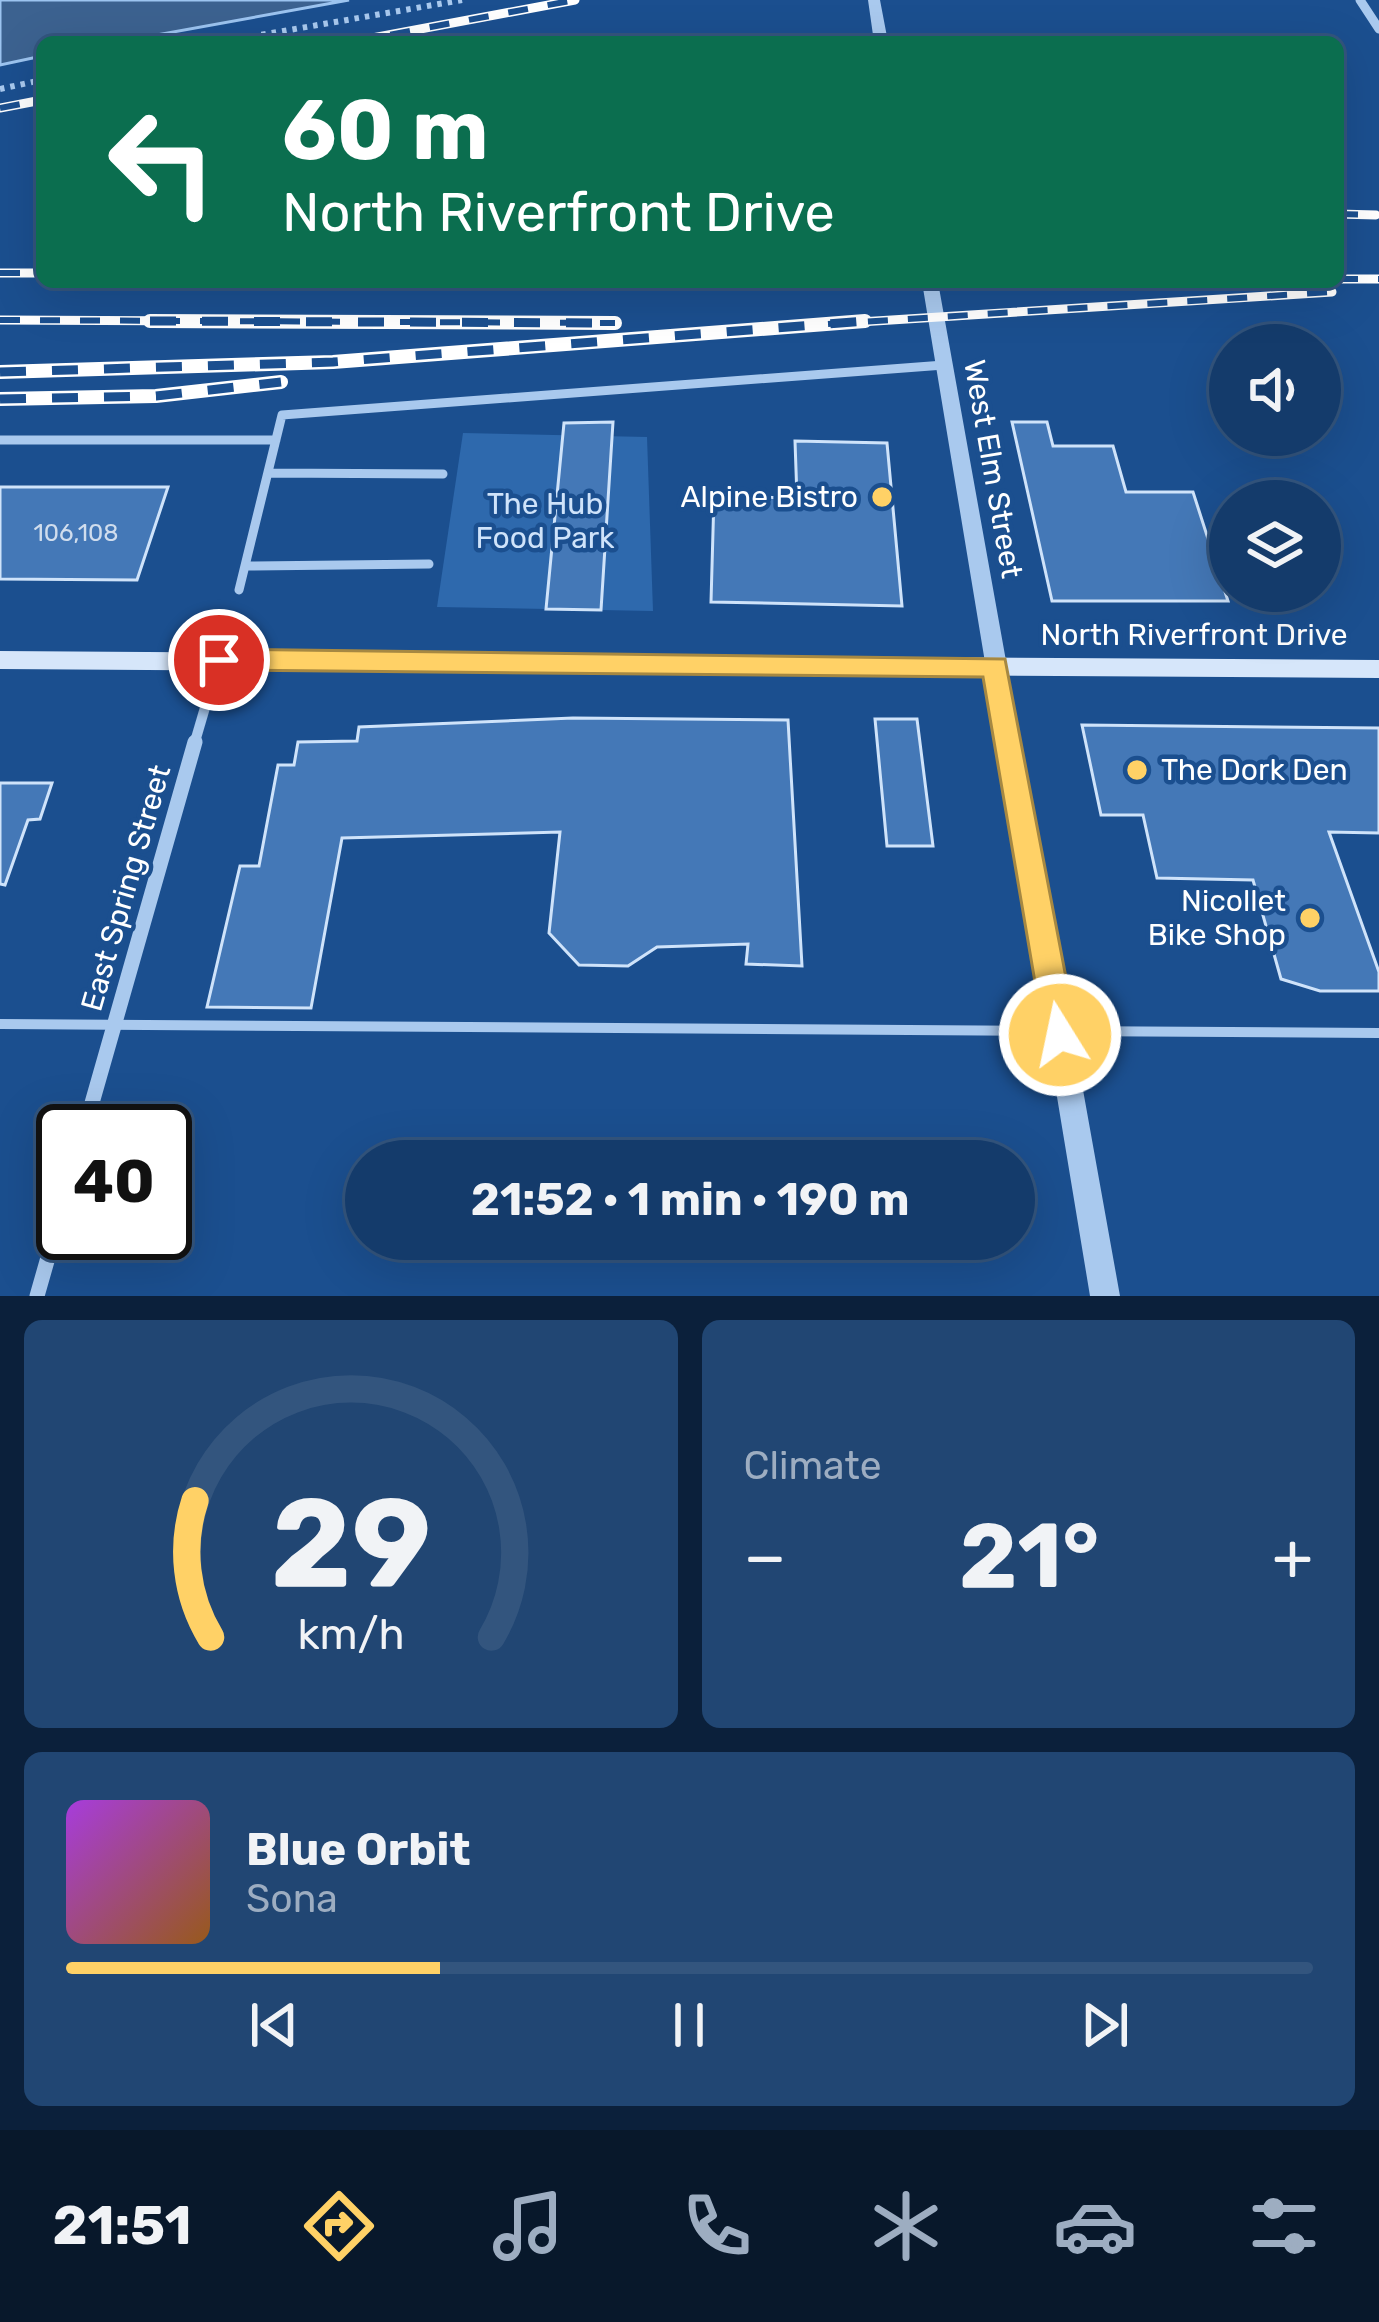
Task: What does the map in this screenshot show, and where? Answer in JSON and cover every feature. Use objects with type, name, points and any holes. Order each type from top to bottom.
[{"type":"main road","name":"North Riverfront Drive","points":[[0,660],[1379,669]]},
{"type":"street","points":[[874,0],[880,36]]},
{"type":"street","points":[[1360,0],[1379,29]]},
{"type":"street","name":"West Elm Street","points":[[931,288],[1105,1296]]},
{"type":"street","name":"East Spring Street","points":[[92,1104],[219,660]]},
{"type":"street","points":[[37,1296],[47,1260]]},
{"type":"lane","points":[[239,590],[282,416],[944,365]]},
{"type":"lane","points":[[0,440],[276,440]]},
{"type":"lane","points":[[268,473],[442,474]]},
{"type":"lane","points":[[246,566],[429,564]]},
{"type":"lane","points":[[0,1024],[1060,1035],[1379,1033]]},
{"type":"path","points":[[255,36],[462,0]]},
{"type":"path","points":[[0,89],[36,81]]},
{"type":"green space","name":"The Hub Food Park","points":[[463,433],[647,437],[653,611],[437,607]]},
{"type":"shaded area","points":[[0,0],[349,0],[151,36],[36,36],[36,57],[0,65]]},
{"type":"building","points":[[613,422],[601,610],[546,609],[564,423]]},
{"type":"building","points":[[1012,422],[1047,422],[1053,446],[1113,446],[1126,492],[1193,492],[1209,542],[1209,601],[1052,601]]},
{"type":"building","points":[[795,441],[887,443],[902,606],[711,602],[714,496],[797,498]]},
{"type":"building","points":[[0,487],[168,487],[137,580],[0,579]]},
{"type":"building","points":[[573,718],[788,720],[802,966],[746,964],[748,944],[657,947],[628,966],[579,965],[549,933],[560,832],[342,838],[311,1008],[207,1007],[240,866],[259,866],[278,765],[294,765],[298,742],[357,741],[359,727]]},
{"type":"building","points":[[875,719],[917,719],[933,846],[887,846]]},
{"type":"building","points":[[1082,725],[1379,728],[1379,833],[1329,832],[1379,972],[1379,991],[1320,991],[1281,979],[1253,880],[1157,878],[1143,815],[1101,815]]},
{"type":"building","points":[[0,783],[52,783],[40,819],[28,820],[5,885],[0,884]]},
{"type":"railway","points":[[383,36],[575,0]]},
{"type":"railway","points":[[0,108],[36,101]]},
{"type":"railway","points":[[1344,214],[1376,215]]},
{"type":"railway","points":[[0,273],[36,273]]},
{"type":"railway","points":[[1344,279],[1379,279]]},
{"type":"railway","points":[[828,324],[1332,292]]},
{"type":"railway","points":[[0,320],[615,323],[150,321]]},
{"type":"railway","points":[[0,372],[333,362],[865,321]]},
{"type":"railway","points":[[0,399],[156,396],[281,382]]},
{"type":"place","name":"Alpine Bistro","points":[[882,497]]},
{"type":"place","name":"The Dork Den","points":[[1137,770]]},
{"type":"place","name":"Nicollet Bike Shop","points":[[1310,918]]},
{"type":"route","points":[[219,660],[995,666],[1060,1035]]}]
